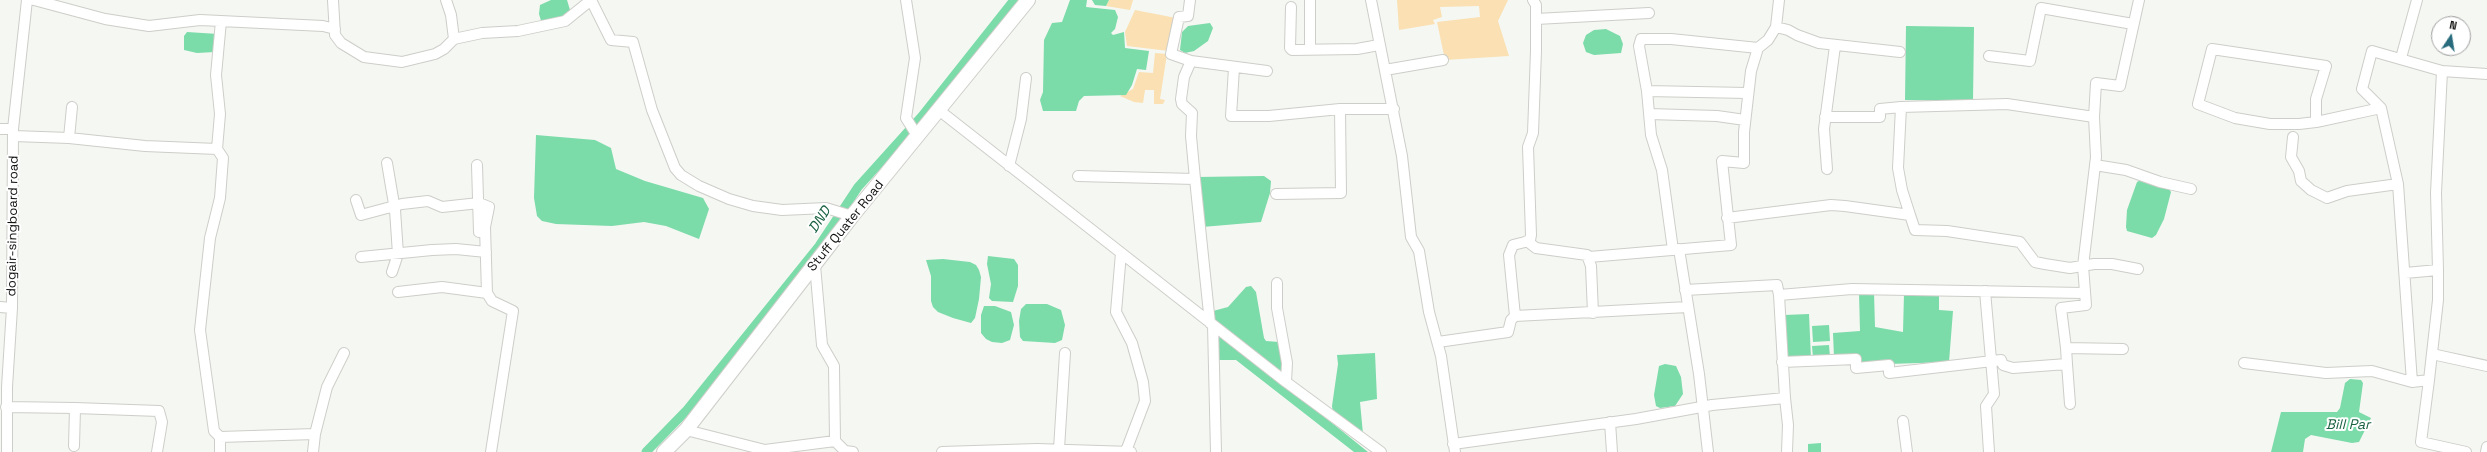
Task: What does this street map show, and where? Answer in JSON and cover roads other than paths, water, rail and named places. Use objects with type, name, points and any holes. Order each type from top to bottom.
[{"type":"street","name":"dogair-singboard road","points":[[7,452],[6,407],[3,387],[12,308],[14,132],[27,0]]},
{"type":"street","points":[[34,0],[105,19],[149,26],[187,20],[323,26],[336,29]]},
{"type":"street","points":[[333,0],[336,29],[335,35],[341,43],[364,57],[375,60],[414,60],[435,54],[444,49],[454,39],[482,33],[518,31],[565,21],[591,0],[611,40],[633,42],[652,110],[675,168],[681,175],[699,186],[729,199],[753,206],[782,210],[826,208],[844,213]]},
{"type":"street","points":[[446,0],[451,15],[454,39]]},
{"type":"street","points":[[906,0],[915,58],[906,118],[916,134]]},
{"type":"street","name":"Stuff Quater Road","points":[[664,452],[686,430],[815,265],[844,213],[916,134],[940,111],[1028,0]]},
{"type":"street","points":[[1190,0],[1188,16],[1179,16],[1172,54],[1191,61],[1218,63],[1234,68],[1267,71]]},
{"type":"street","points":[[1310,0],[1310,48]]},
{"type":"street","points":[[1371,0],[1379,45],[1394,109],[1402,156],[1411,237],[1418,251],[1429,312],[1438,342],[1447,388],[1454,448],[1610,422],[1784,398]]},
{"type":"street","points":[[1515,316],[1509,255],[1513,245],[1527,241],[1531,235],[1528,147],[1533,133],[1536,18],[1533,0]]},
{"type":"street","points":[[1527,241],[1536,248],[1582,253],[1589,257],[1731,245],[1722,161],[1744,163],[1747,93],[1758,48],[1768,40],[1776,27],[1779,0]]},
{"type":"street","points":[[2070,404],[2066,348],[2061,308],[2086,305],[2083,266],[2095,165],[2094,117],[2096,83],[2120,86],[2133,24],[2140,0]]},
{"type":"street","points":[[2400,58],[2417,0]]},
{"type":"street","points":[[1291,7],[1290,48],[1357,49],[1379,45]]},
{"type":"street","points":[[1989,56],[2030,61],[2041,8],[2133,24]]},
{"type":"street","points":[[1536,18],[1649,13]]},
{"type":"street","points":[[220,452],[220,437],[214,431],[200,330],[210,238],[220,198],[223,158],[217,149],[220,114],[216,75],[221,21]]},
{"type":"street","points":[[1776,27],[1788,30],[1808,40],[1835,46],[1900,52]]},
{"type":"street","points":[[1708,452],[1688,307],[1662,170],[1651,135],[1647,91],[1639,46],[1641,39],[1671,39],[1758,48]]},
{"type":"street","points":[[1827,169],[1824,146],[1825,118],[1835,46]]},
{"type":"street","points":[[2316,122],[2316,99],[2326,66],[2212,49],[2198,104],[2235,118],[2270,124],[2316,122],[2381,108]]},
{"type":"street","points":[[2412,382],[2398,184],[2381,108],[2362,89],[2372,51],[2442,71],[2487,74]]},
{"type":"street","points":[[1385,70],[1443,60]]},
{"type":"street","points":[[1191,61],[1183,83],[1181,99],[1182,104],[1192,113],[1191,136],[1194,179],[1212,324],[1216,452]]},
{"type":"street","points":[[1234,68],[1231,116],[1262,116],[1340,109],[1394,109]]},
{"type":"street","points":[[2442,71],[2436,193],[2438,300],[2421,442],[2466,452]]},
{"type":"street","points":[[1009,166],[1021,119],[1026,78]]},
{"type":"street","points":[[1647,91],[1747,93]]},
{"type":"street","points":[[1825,118],[1880,118],[1880,108],[2007,104],[2094,117]]},
{"type":"street","points":[[1900,107],[1898,168],[1902,190],[1915,230],[1947,230],[2020,242],[2035,262],[2070,268],[2112,264],[2138,268]]},
{"type":"street","points":[[70,138],[72,108]]},
{"type":"street","points":[[1276,194],[1341,193],[1340,109]]},
{"type":"street","points":[[940,111],[1286,382],[1381,452]]},
{"type":"street","points":[[1649,114],[1717,116],[1745,120]]},
{"type":"street","points":[[0,129],[14,132],[145,146],[217,149]]},
{"type":"street","points":[[2292,137],[2291,157],[2299,171],[2301,181],[2310,190],[2327,198],[2347,191],[2398,184]]},
{"type":"street","points":[[387,163],[395,210],[398,254],[392,272]]},
{"type":"street","points":[[477,164],[479,203]]},
{"type":"street","points":[[2095,165],[2126,170],[2160,182],[2191,189]]},
{"type":"street","points":[[1078,176],[1194,179]]},
{"type":"street","points":[[356,200],[361,215],[415,202],[428,201],[442,207],[479,203],[489,207],[485,227],[483,252],[487,293],[492,301],[513,311],[491,452]]},
{"type":"street","points":[[1727,218],[1831,205],[1910,215]]},
{"type":"street","points":[[360,258],[456,249],[483,252]]},
{"type":"street","points":[[942,452],[1060,450],[1129,452],[1145,401],[1143,382],[1132,343],[1116,312],[1120,253]]},
{"type":"street","points":[[1589,257],[1593,313]]},
{"type":"street","points":[[815,265],[822,344],[834,366],[835,441]]},
{"type":"street","points":[[2405,274],[2438,270]]},
{"type":"street","points":[[1277,283],[1277,308],[1285,348],[1286,382]]},
{"type":"street","points":[[1685,290],[1777,285],[1779,295],[1784,398],[1788,425],[1787,452]]},
{"type":"street","points":[[398,292],[442,287],[487,293]]},
{"type":"street","points":[[1779,295],[1852,289],[2084,293]]},
{"type":"street","points":[[1985,291],[1994,394],[1986,406],[1989,452]]},
{"type":"street","points":[[0,307],[12,308]]},
{"type":"street","points":[[1438,342],[1508,332],[1511,320],[1515,316],[1688,307]]},
{"type":"street","points":[[2066,348],[2123,348]]},
{"type":"street","points":[[313,452],[315,434],[327,387],[344,353]]},
{"type":"street","points":[[1060,450],[1065,353]]},
{"type":"street","points":[[2432,354],[2487,366]]},
{"type":"street","points":[[1782,362],[1856,359],[1856,368],[1889,365],[1889,374],[2000,360],[2007,368],[2067,364]]},
{"type":"street","points":[[2244,363],[2326,372],[2372,371],[2412,382],[2429,380]]},
{"type":"street","points":[[6,407],[159,411],[162,422],[157,452]]},
{"type":"street","points":[[74,446],[76,408]]},
{"type":"street","points":[[1610,422],[1612,452]]},
{"type":"street","points":[[1903,422],[1907,452]]},
{"type":"street","points":[[686,430],[765,450],[835,441],[848,452]]},
{"type":"street","points":[[220,437],[315,434]]},
{"type":"street","points":[[2486,452],[2487,447]]},
{"type":"water","points":[[551,0],[567,0],[570,10],[564,17],[542,24],[539,14],[540,5]]},
{"type":"water","points":[[1070,0],[1087,0],[1086,7],[1115,10],[1118,17],[1115,29],[1111,33],[1113,35],[1124,32],[1125,48],[1149,51],[1146,70],[1137,69],[1132,85],[1126,95],[1084,96],[1079,101],[1076,111],[1043,111],[1040,100],[1043,92],[1044,40],[1052,23],[1062,22]]},
{"type":"water","points":[[1092,0],[1109,0],[1106,6],[1095,5]]},
{"type":"water","points":[[1210,23],[1213,28],[1208,41],[1194,51],[1185,53],[1180,50],[1182,32],[1188,26]]},
{"type":"water","points":[[1906,26],[1974,27],[1973,101],[1905,100]]},
{"type":"water","points":[[1606,29],[1620,36],[1623,44],[1621,53],[1594,55],[1586,52],[1583,43],[1586,35],[1594,30]]},
{"type":"water","points":[[187,32],[218,34],[215,52],[197,53],[184,50],[184,36]]},
{"type":"water","points":[[536,135],[595,140],[611,148],[616,169],[645,181],[703,198],[709,209],[699,239],[666,226],[644,222],[612,226],[556,224],[542,221],[537,216],[534,198]]},
{"type":"water","points":[[1264,176],[1271,181],[1270,193],[1261,222],[1202,227],[1197,177]]},
{"type":"water","points":[[2141,180],[2168,187],[2171,192],[2164,219],[2156,235],[2152,238],[2127,231],[2126,227],[2127,210],[2137,182]]},
{"type":"water","points":[[988,256],[1014,259],[1018,265],[1018,286],[1013,302],[992,301],[989,298],[991,284],[987,264]]},
{"type":"water","points":[[943,259],[970,262],[976,265],[979,270],[981,277],[979,299],[975,318],[971,323],[938,312],[933,307],[931,301],[931,276],[926,260]]},
{"type":"water","points":[[1251,286],[1256,292],[1264,338],[1266,341],[1279,342],[1283,357],[1282,370],[1280,371],[1213,318],[1213,311],[1228,307],[1246,287]]},
{"type":"water","points":[[1874,292],[1875,327],[1903,332],[1904,294],[1939,296],[1939,310],[1953,311],[1949,362],[1859,365],[1834,357],[1833,333],[1860,331],[1859,293]]},
{"type":"water","points":[[1026,304],[1047,304],[1061,310],[1065,325],[1062,340],[1055,343],[1023,341],[1020,337],[1019,321],[1021,309]]},
{"type":"water","points":[[984,306],[995,306],[1011,312],[1014,325],[1010,340],[1002,343],[992,342],[986,339],[981,333],[981,315]]},
{"type":"water","points":[[1809,314],[1811,359],[1787,360],[1784,315]]},
{"type":"water","points":[[1829,325],[1830,341],[1813,342],[1812,326]]},
{"type":"water","points":[[1217,335],[1306,402],[1368,452],[1354,452],[1236,360],[1217,360]]},
{"type":"water","points":[[1829,345],[1830,357],[1813,358],[1812,346]]},
{"type":"water","points":[[1375,353],[1377,399],[1360,402],[1363,434],[1333,413],[1332,406],[1338,364],[1337,355]]},
{"type":"water","points":[[1665,364],[1676,366],[1681,377],[1683,394],[1675,406],[1660,408],[1656,406],[1654,395],[1659,366]]},
{"type":"water","name":"Bill Par","points":[[2350,379],[2361,380],[2363,383],[2359,412],[2371,418],[2359,442],[2352,443],[2311,435],[2305,439],[2303,452],[2271,452],[2281,412],[2337,412],[2340,408],[2345,383]]},
{"type":"water","points":[[1821,443],[1821,452],[1808,452],[1808,444]]},
{"type":"waterway","name":"DND","points":[[646,452],[686,411],[819,246],[858,187],[922,116],[1014,0]]}]
